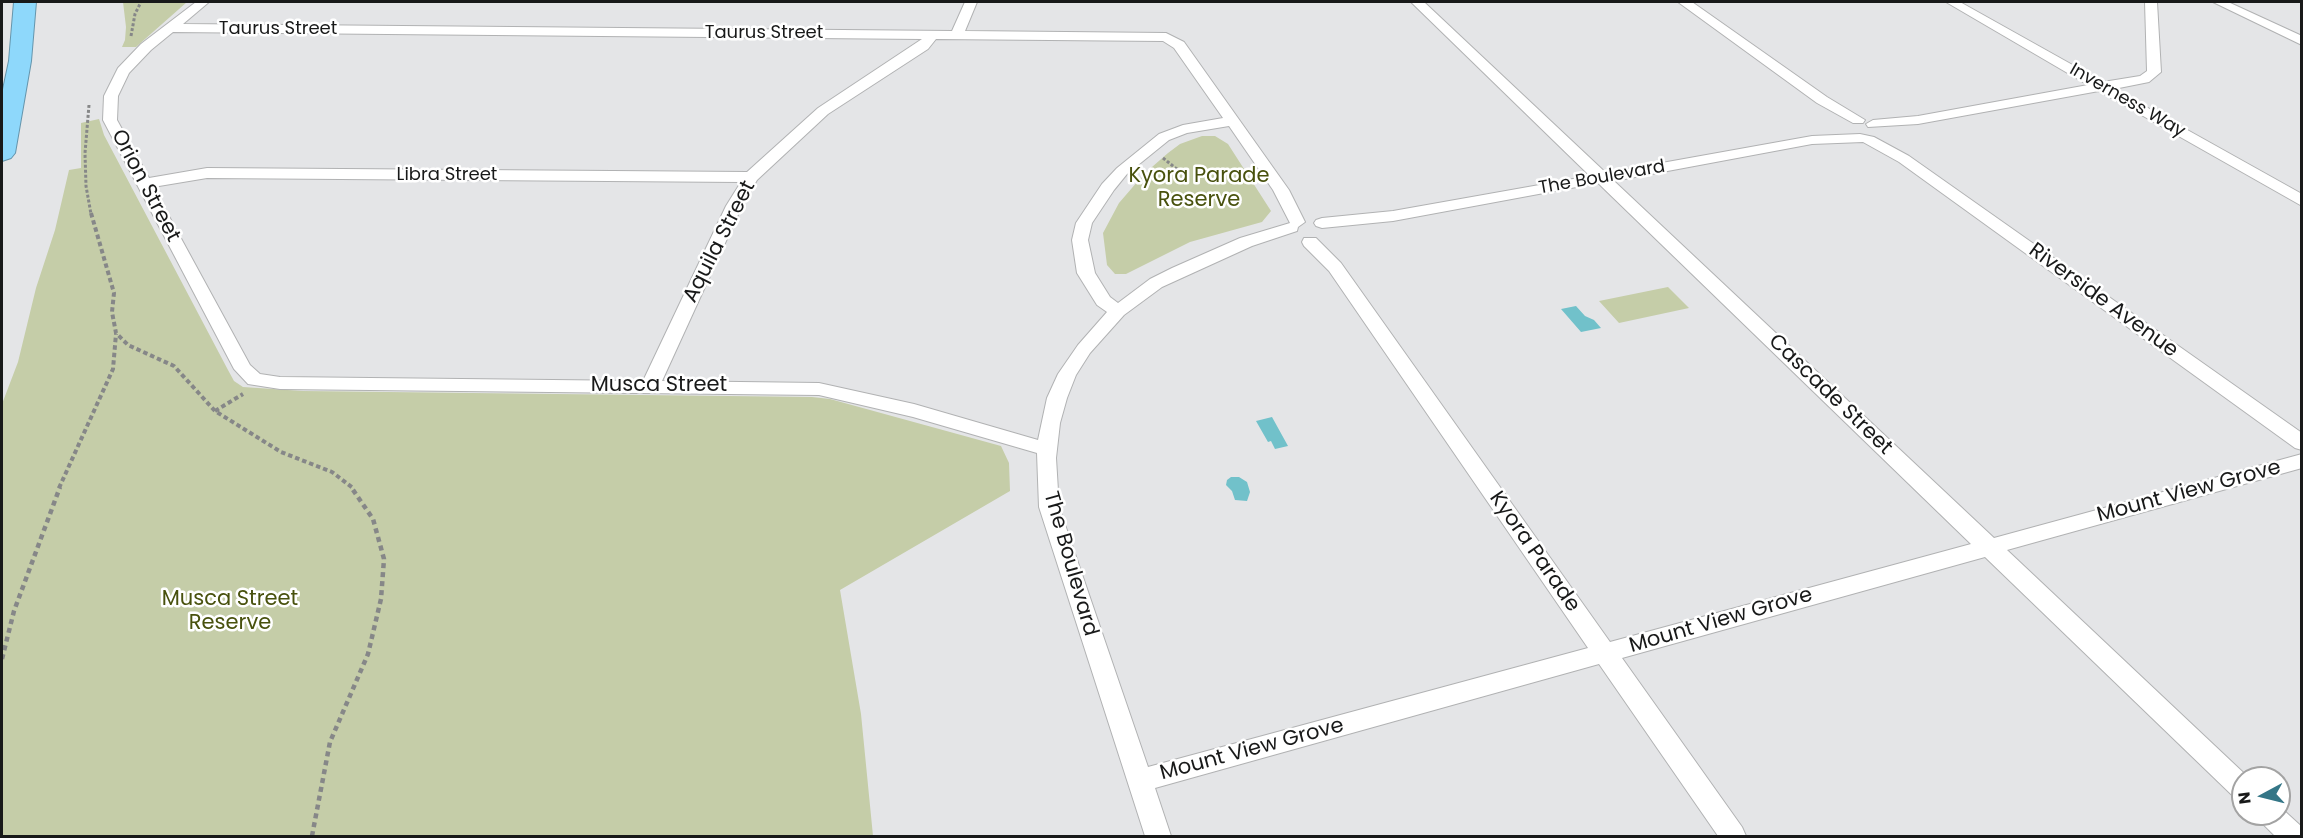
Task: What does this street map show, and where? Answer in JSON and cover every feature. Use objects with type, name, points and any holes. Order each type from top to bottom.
[{"type":"highway","points":[[2,153],[20,61],[25,2]]},
{"type":"street","name":"Orion Street","points":[[203,2],[168,28],[123,71],[111,96],[110,120],[243,369],[255,380],[264,382]]},
{"type":"street","name":"Cascade Street","points":[[1417,2],[2231,778]]},
{"type":"street","name":"Riverside Avenue","points":[[1684,2],[2301,443]]},
{"type":"street","name":"Inverness Way","points":[[1952,2],[2301,201]]},
{"type":"street","name":"The Boulevard","points":[[1158,837],[1049,507],[1045,480],[1046,449],[1057,398],[1067,374],[1100,327],[1118,311],[1156,283],[1219,254],[1311,231],[2144,79],[2154,72],[2151,2]]},
{"type":"street","points":[[2219,2],[2301,41]]},
{"type":"street","points":[[963,34],[971,19],[971,4]]},
{"type":"street","name":"Taurus Street","points":[[168,28],[963,34],[1171,38],[1179,45],[1311,231]]},
{"type":"street","name":"Aquila Street","points":[[650,386],[734,207],[751,177],[823,111],[923,46],[933,34]]},
{"type":"street","points":[[1118,311],[1102,301],[1086,273],[1080,240],[1084,223],[1108,187],[1122,171],[1164,137],[1183,129],[1232,121]]},
{"type":"street","name":"Libra Street","points":[[144,184],[207,173],[751,177]]},
{"type":"street","name":"Kyora Parade","points":[[1311,231],[1733,837]]},
{"type":"street","name":"Musca Street","points":[[264,382],[819,388],[914,411],[1046,449]]},
{"type":"street","name":"Mount View Grove","points":[[1139,781],[2301,461]]},
{"type":"street","points":[[2282,826],[2293,837]]},
{"type":"path","points":[[130,41],[135,14],[141,2]]},
{"type":"path","points":[[2,659],[14,611],[53,501],[113,369],[116,333],[112,312],[114,293],[91,213],[87,186],[85,153],[90,101]]},
{"type":"path","points":[[1161,157],[1188,178]]},
{"type":"path","points":[[116,333],[128,345],[174,366],[215,411],[281,452],[332,472],[355,490],[373,519],[384,559],[381,598],[368,654],[330,742],[312,837]]},
{"type":"path","points":[[215,411],[264,382]]},
{"type":"green space","points":[[123,2],[187,2],[136,47],[122,47],[126,27]]},
{"type":"green space","name":"Musca Street Reserve","points":[[99,119],[104,135],[228,370],[234,381],[243,387],[303,391],[812,397],[830,399],[1001,446],[1009,463],[1010,491],[840,590],[861,714],[873,836],[2,836],[2,404],[18,362],[36,288],[55,230],[69,170],[81,168],[81,123]]},
{"type":"green space","name":"Kyora Parade Reserve","points":[[1202,136],[1215,136],[1228,144],[1271,211],[1262,222],[1190,242],[1126,274],[1115,274],[1107,265],[1103,233],[1119,203],[1144,174],[1168,153],[1180,144]]},
{"type":"green space","points":[[1668,287],[1689,308],[1619,323],[1599,301]]},
{"type":"water","points":[[1576,306],[1601,328],[1581,332],[1561,309]]},
{"type":"water","points":[[1272,417],[1288,446],[1275,449],[1271,441],[1268,442],[1256,421]]},
{"type":"water","points":[[1231,477],[1239,477],[1247,482],[1250,492],[1247,501],[1235,500],[1232,491],[1226,485],[1227,480]]}]
